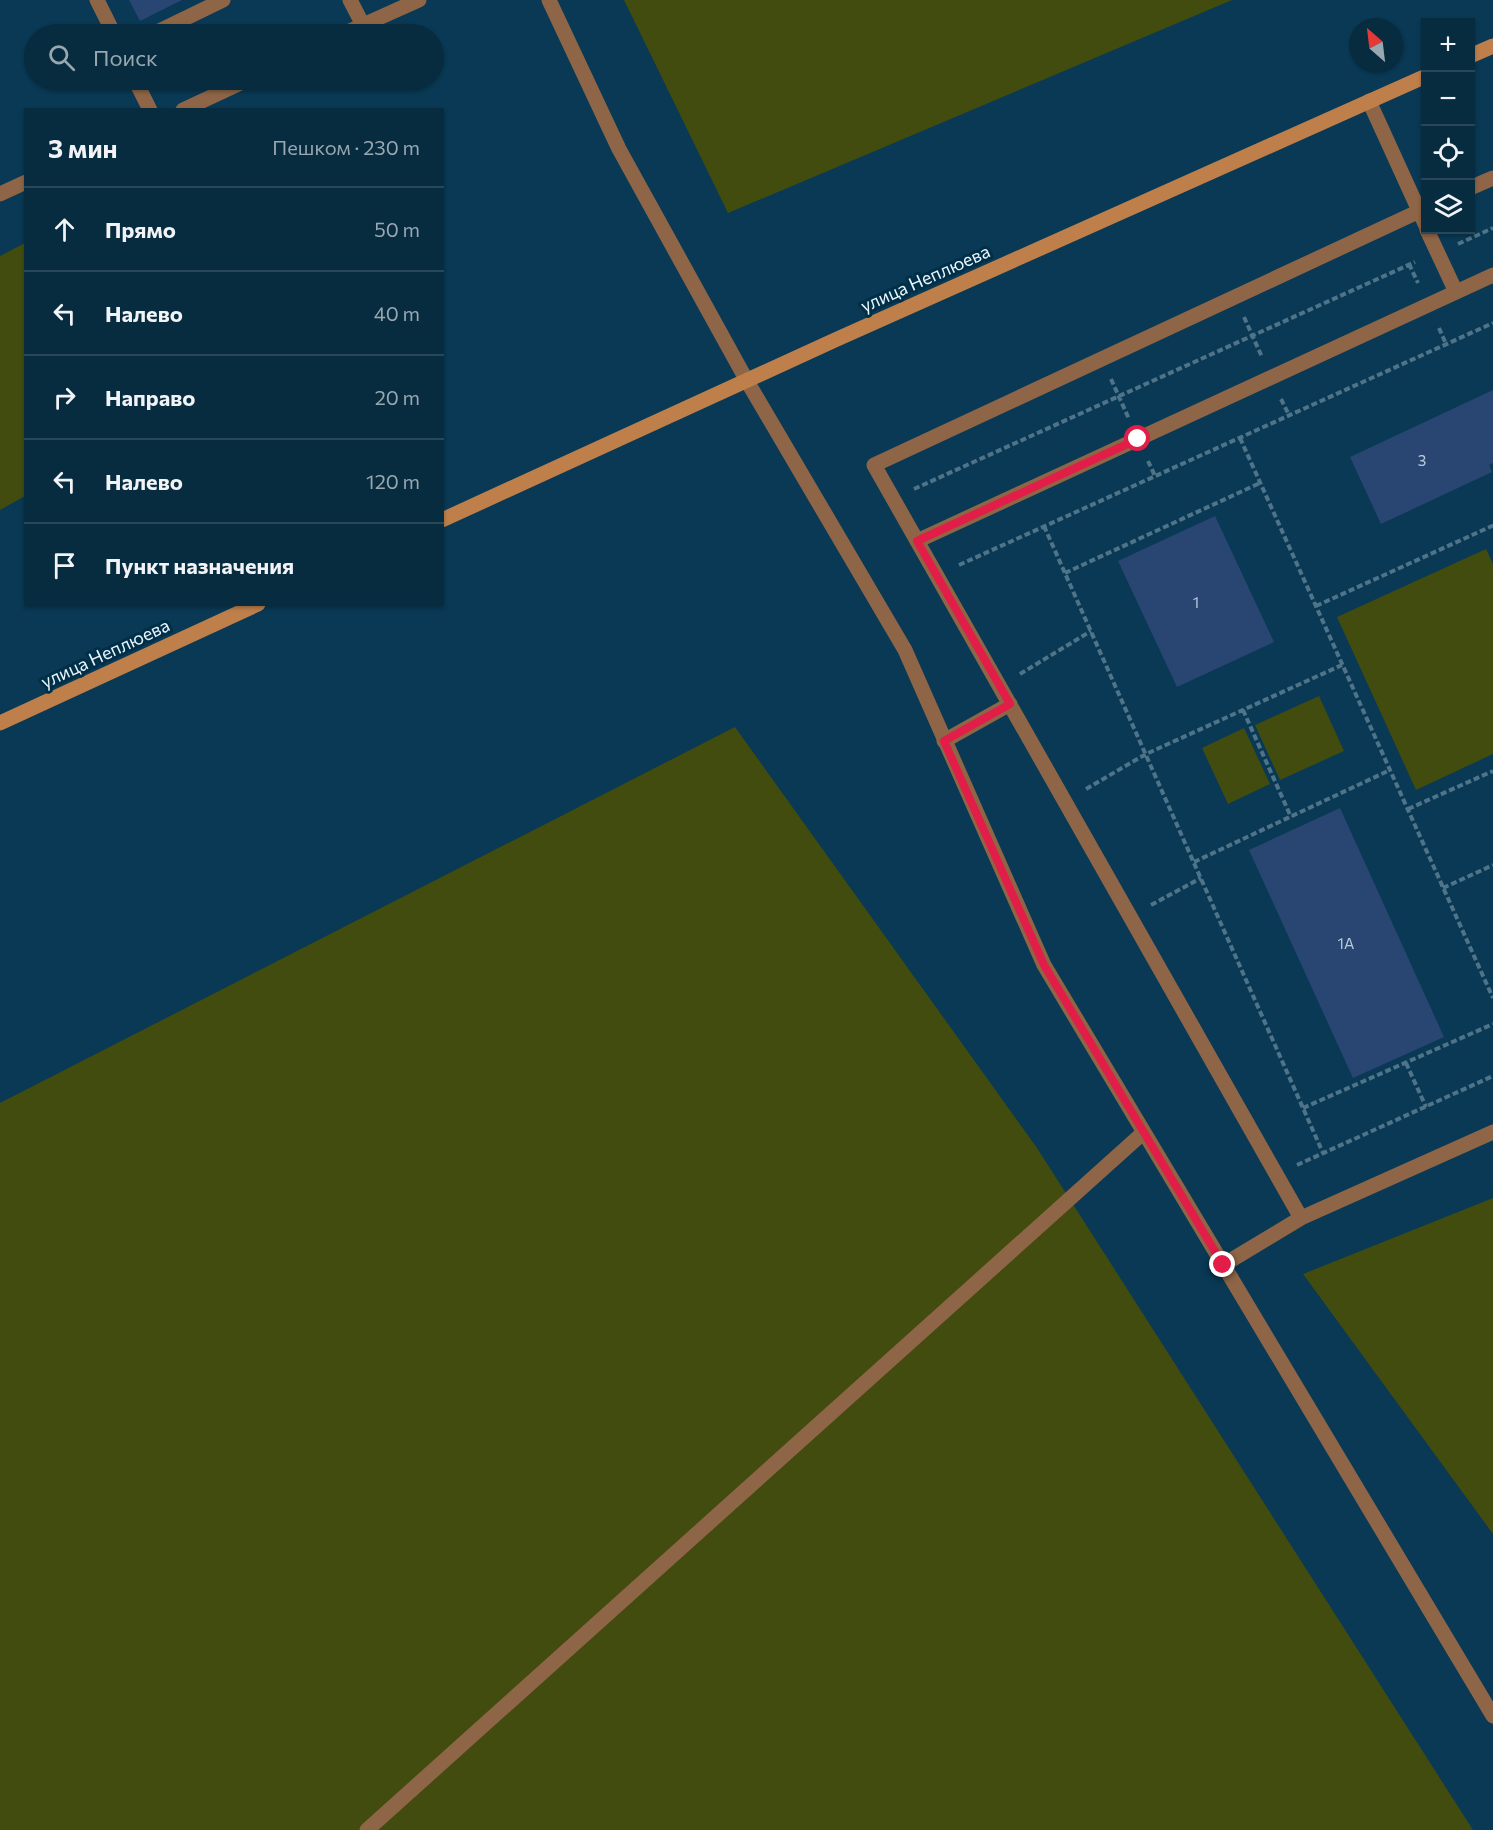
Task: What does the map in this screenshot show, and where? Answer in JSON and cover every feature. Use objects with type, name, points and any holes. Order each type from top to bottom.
[{"type":"main road","points":[[1475,54],[1493,46]]},
{"type":"main road","name":"улица Неплюева","points":[[444,519],[1421,78]]},
{"type":"main road","name":"улица Неплюева","points":[[0,723],[254,606]]},
{"type":"street","points":[[97,0],[109,24]]},
{"type":"street","points":[[174,24],[223,0]]},
{"type":"street","points":[[350,0],[362,24]]},
{"type":"street","points":[[365,24],[419,0]]},
{"type":"street","points":[[549,0],[619,149],[747,381],[905,650],[1044,965],[1493,1716]]},
{"type":"street","points":[[140,90],[149,108]]},
{"type":"street","points":[[187,108],[226,90]]},
{"type":"street","points":[[1369,101],[1421,208]]},
{"type":"street","points":[[1475,186],[1493,178]]},
{"type":"street","points":[[0,194],[24,183]]},
{"type":"street","points":[[1301,1218],[874,465],[1421,210]]},
{"type":"street","points":[[1429,234],[1456,292]]},
{"type":"street","points":[[917,541],[1493,275]]},
{"type":"street","points":[[944,741],[1010,704]]},
{"type":"street","points":[[367,1830],[1144,1132]]},
{"type":"street","points":[[1223,1265],[1301,1218],[1493,1132]]},
{"type":"path","points":[[893,499],[1370,280],[1493,228]]},
{"type":"path","points":[[936,575],[1493,323]]},
{"type":"path","points":[[1240,438],[1493,998]]},
{"type":"path","points":[[1065,573],[1260,483]]},
{"type":"path","points":[[1044,526],[1323,1153]]},
{"type":"path","points":[[1316,606],[1492,526],[1493,528]]},
{"type":"path","points":[[1000,686],[1091,631]]},
{"type":"path","points":[[1065,801],[1146,754],[1342,665]]},
{"type":"path","points":[[1243,710],[1291,817]]},
{"type":"path","points":[[1194,862],[1390,770]]},
{"type":"path","points":[[1408,809],[1493,771]]},
{"type":"path","points":[[1443,888],[1493,865]]},
{"type":"path","points":[[1130,916],[1201,878]]},
{"type":"path","points":[[1304,1108],[1493,1024]]},
{"type":"path","points":[[1406,1063],[1426,1107]]},
{"type":"path","points":[[1276,1174],[1493,1076]]},
{"type":"green space","points":[[624,0],[1232,0],[728,213]]},
{"type":"green space","points":[[24,244],[24,497],[0,510],[0,256]]},
{"type":"green space","points":[[1486,549],[1493,564],[1493,754],[1416,790],[1337,617]]},
{"type":"green space","points":[[1319,696],[1344,751],[1280,780],[1255,725]]},
{"type":"green space","points":[[735,727],[1037,1148],[1473,1830],[0,1830],[0,1103]]},
{"type":"green space","points":[[1244,728],[1270,784],[1228,804],[1202,748]]},
{"type":"green space","points":[[1493,1198],[1493,1534],[1303,1274]]},
{"type":"building","points":[[129,0],[182,0],[140,21]]},
{"type":"building","points":[[1493,390],[1493,463],[1489,465],[1492,472],[1381,524],[1350,457]]},
{"type":"building","points":[[1215,516],[1274,642],[1177,687],[1118,561]]},
{"type":"building","points":[[1340,808],[1444,1037],[1353,1078],[1249,850]]},
{"type":"route","points":[[1138,439],[917,541],[1010,704],[944,741],[1044,965],[1223,1265]]}]
